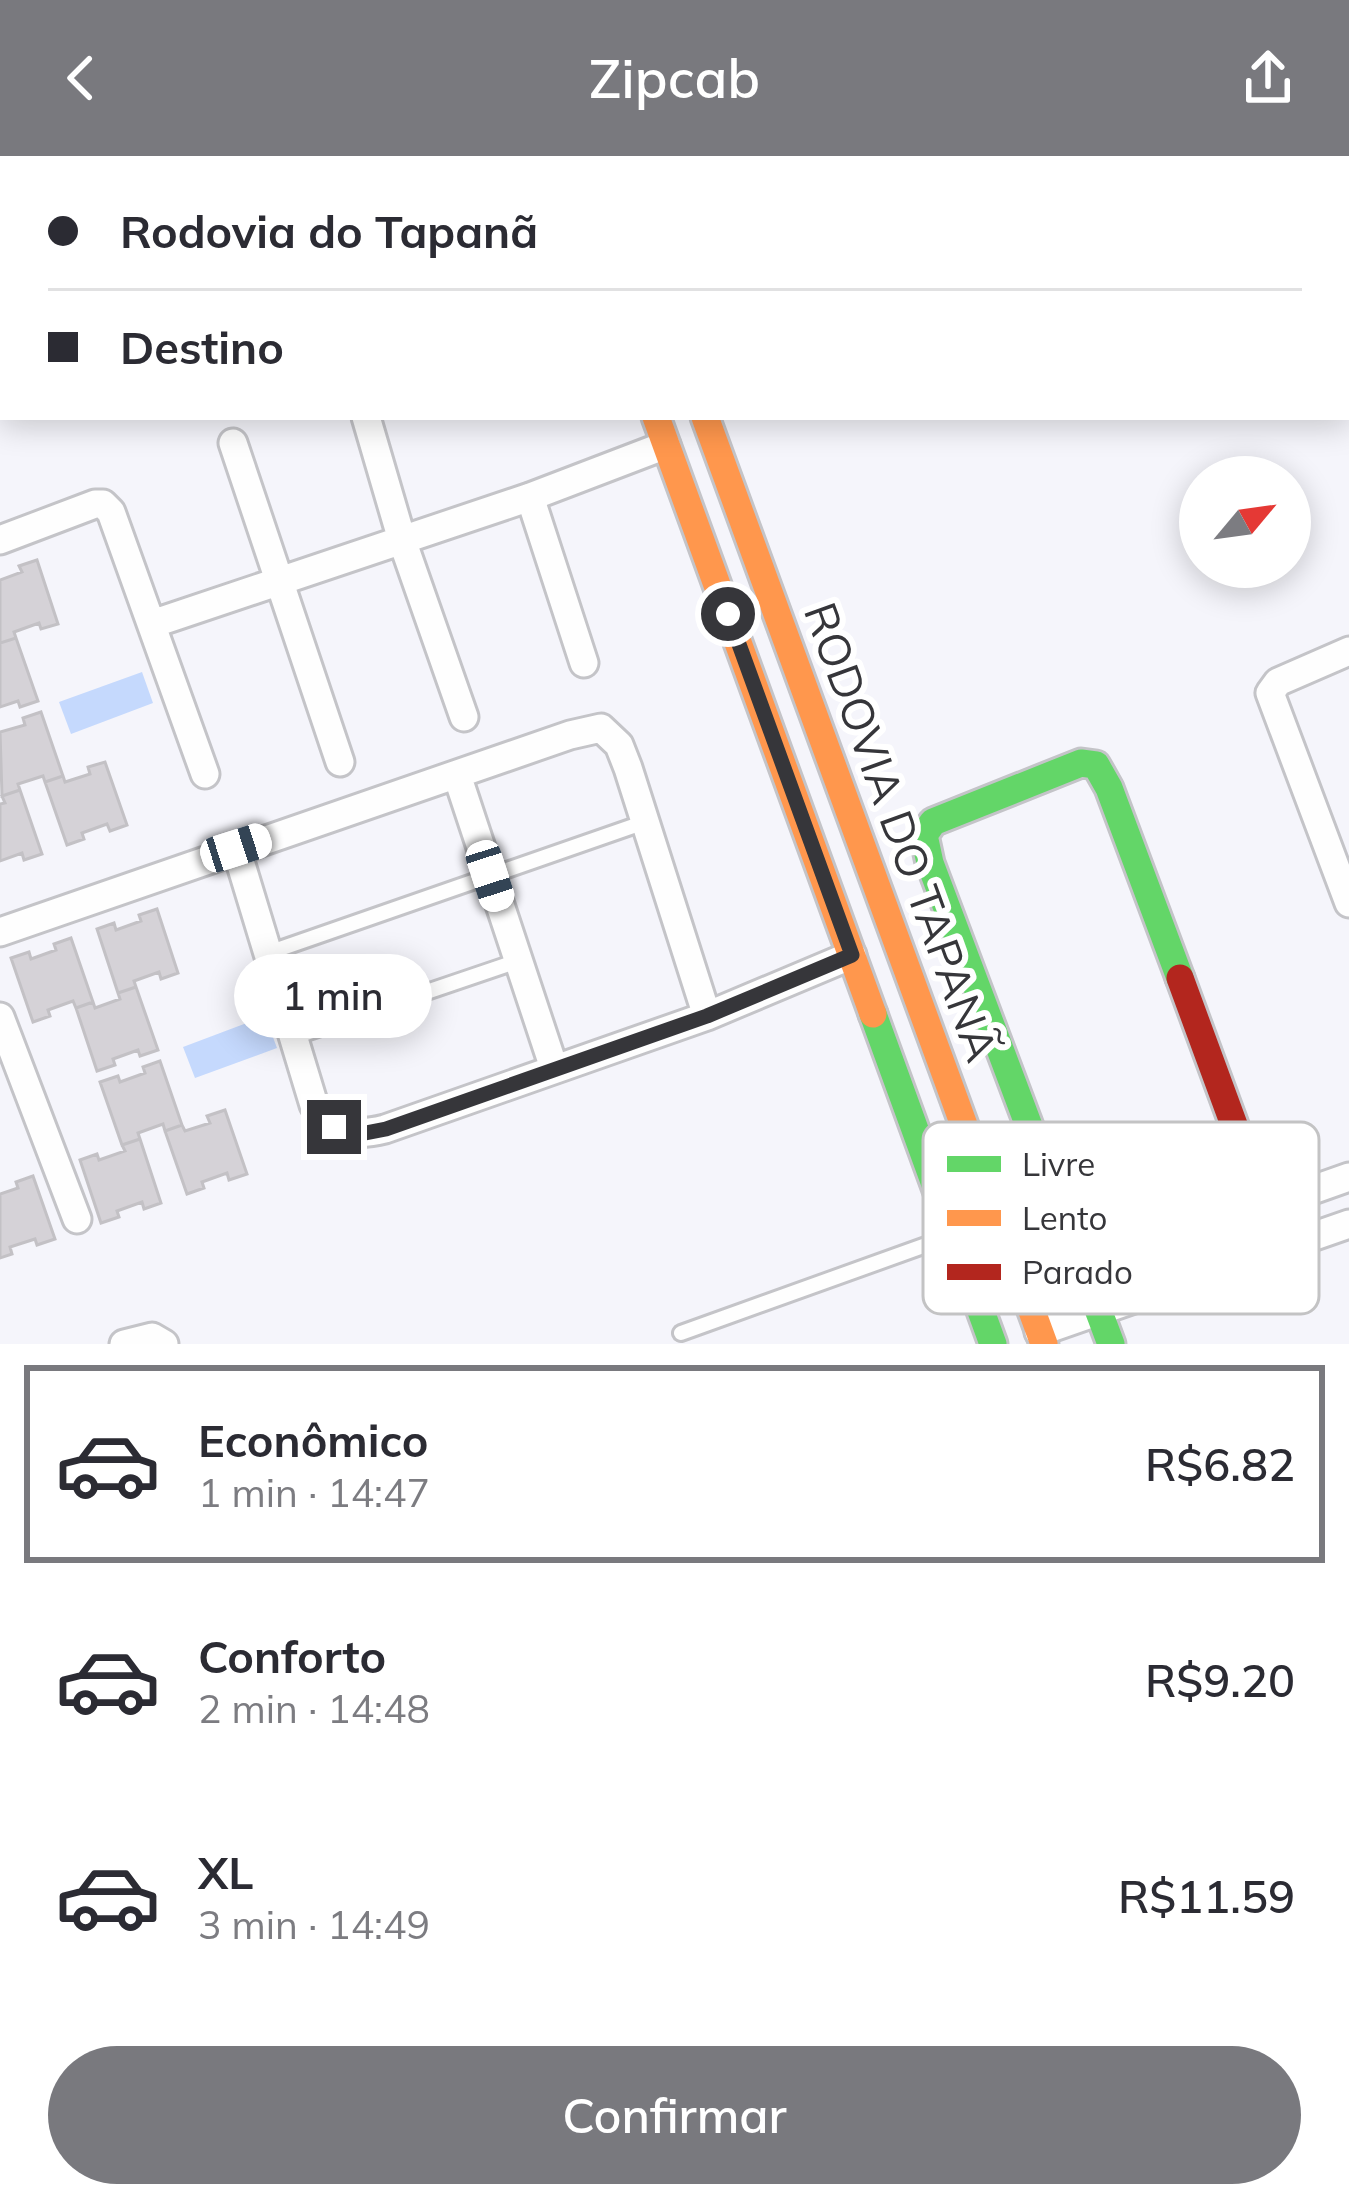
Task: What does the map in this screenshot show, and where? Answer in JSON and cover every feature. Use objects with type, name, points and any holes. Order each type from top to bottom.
[{"type":"main road","name":"RODOVIA DO TAPANÃ","points":[[657,420],[923,1146]]},
{"type":"main road","name":"RODOVIA DO TAPANÃ","points":[[714,420],[965,1122]]},
{"type":"main road","points":[[1029,1122],[930,862],[924,835],[942,817],[1081,764],[1096,765],[1109,788],[1232,1122]]},
{"type":"main road","name":"RODOVIA DO TAPANÃ","points":[[983,1314],[993,1344]]},
{"type":"main road","points":[[1101,1314],[1112,1344]]},
{"type":"street","points":[[366,420],[464,717]]},
{"type":"street","points":[[233,443],[340,762]]},
{"type":"street","points":[[152,624],[530,497],[666,445]]},
{"type":"street","points":[[530,497],[584,663]]},
{"type":"street","points":[[0,540],[103,504],[122,538],[205,774]]},
{"type":"street","points":[[1349,651],[1278,682],[1270,693],[1349,904]]},
{"type":"street","points":[[0,932],[236,848],[601,728],[619,745],[707,1016]]},
{"type":"street","points":[[457,775],[554,1068]]},
{"type":"street","points":[[236,848],[314,1105],[334,1127],[355,1135],[386,1129],[707,1016],[852,955]]},
{"type":"street","points":[[0,1017],[77,1219]]},
{"type":"street","points":[[1319,1188],[1349,1177]]},
{"type":"street","points":[[1319,1235],[1349,1225]]},
{"type":"street","points":[[1041,1338],[1091,1314]]},
{"type":"lane","points":[[268,953],[645,822]]},
{"type":"lane","points":[[294,1036],[518,961]]},
{"type":"lane","points":[[682,1333],[923,1247]]},
{"type":"water","points":[[142,672],[153,703],[71,734],[59,702]]},
{"type":"water","points":[[265,1016],[277,1048],[195,1078],[183,1047]]},
{"type":"building","points":[[37,560],[58,624],[41,629],[39,623],[0,643],[0,580]]},
{"type":"building","points":[[16,638],[38,701],[0,707],[0,643]]},
{"type":"building","points":[[41,712],[63,776],[18,784],[20,790],[2,796],[0,732],[25,725],[23,718]]},
{"type":"building","points":[[105,762],[127,825],[110,831],[107,824],[82,833],[84,839],[67,845],[45,782],[90,774],[88,767]]},
{"type":"building","points":[[20,790],[42,854],[24,860],[22,853],[0,861],[2,796]]},
{"type":"building","points":[[157,909],[178,973],[161,979],[159,972],[118,993],[97,929],[114,923],[116,930]]},
{"type":"building","points":[[71,938],[93,1002],[76,1008],[73,1001],[48,1010],[50,1016],[33,1022],[11,958],[29,952],[31,959],[56,950],[54,944]]},
{"type":"building","points":[[136,987],[158,1050],[140,1056],[138,1050],[97,1071],[76,1008],[93,1002],[95,1008]]},
{"type":"building","points":[[160,1061],[182,1125],[165,1131],[163,1124],[122,1145],[100,1082],[118,1076],[120,1082],[145,1073],[143,1067]]},
{"type":"building","points":[[225,1110],[247,1174],[229,1180],[227,1173],[202,1182],[204,1188],[187,1194],[165,1131],[210,1123],[207,1116]]},
{"type":"building","points":[[140,1139],[161,1203],[144,1209],[142,1202],[101,1223],[80,1160],[97,1154],[99,1160],[125,1151],[122,1145]]},
{"type":"building","points":[[33,1176],[55,1239],[10,1247],[12,1254],[0,1258],[0,1194]]},
{"type":"traffic: fast","points":[[1027,1122],[930,863],[924,835],[933,822],[1081,763],[1096,765],[1109,788],[1180,978]]},
{"type":"traffic: fast","points":[[873,1014],[923,1152]]},
{"type":"traffic: fast","points":[[982,1314],[993,1344]]},
{"type":"traffic: fast","points":[[1100,1314],[1111,1344]]},
{"type":"traffic: slow","points":[[657,420],[873,1014]]},
{"type":"traffic: slow","points":[[706,420],[963,1122]]},
{"type":"traffic: slow","points":[[1033,1314],[1044,1344]]},
{"type":"traffic: jam","points":[[1180,978],[1233,1122]]},
{"type":"route","points":[[334,1127],[355,1135],[386,1129],[707,1016],[852,955],[728,614]]}]
